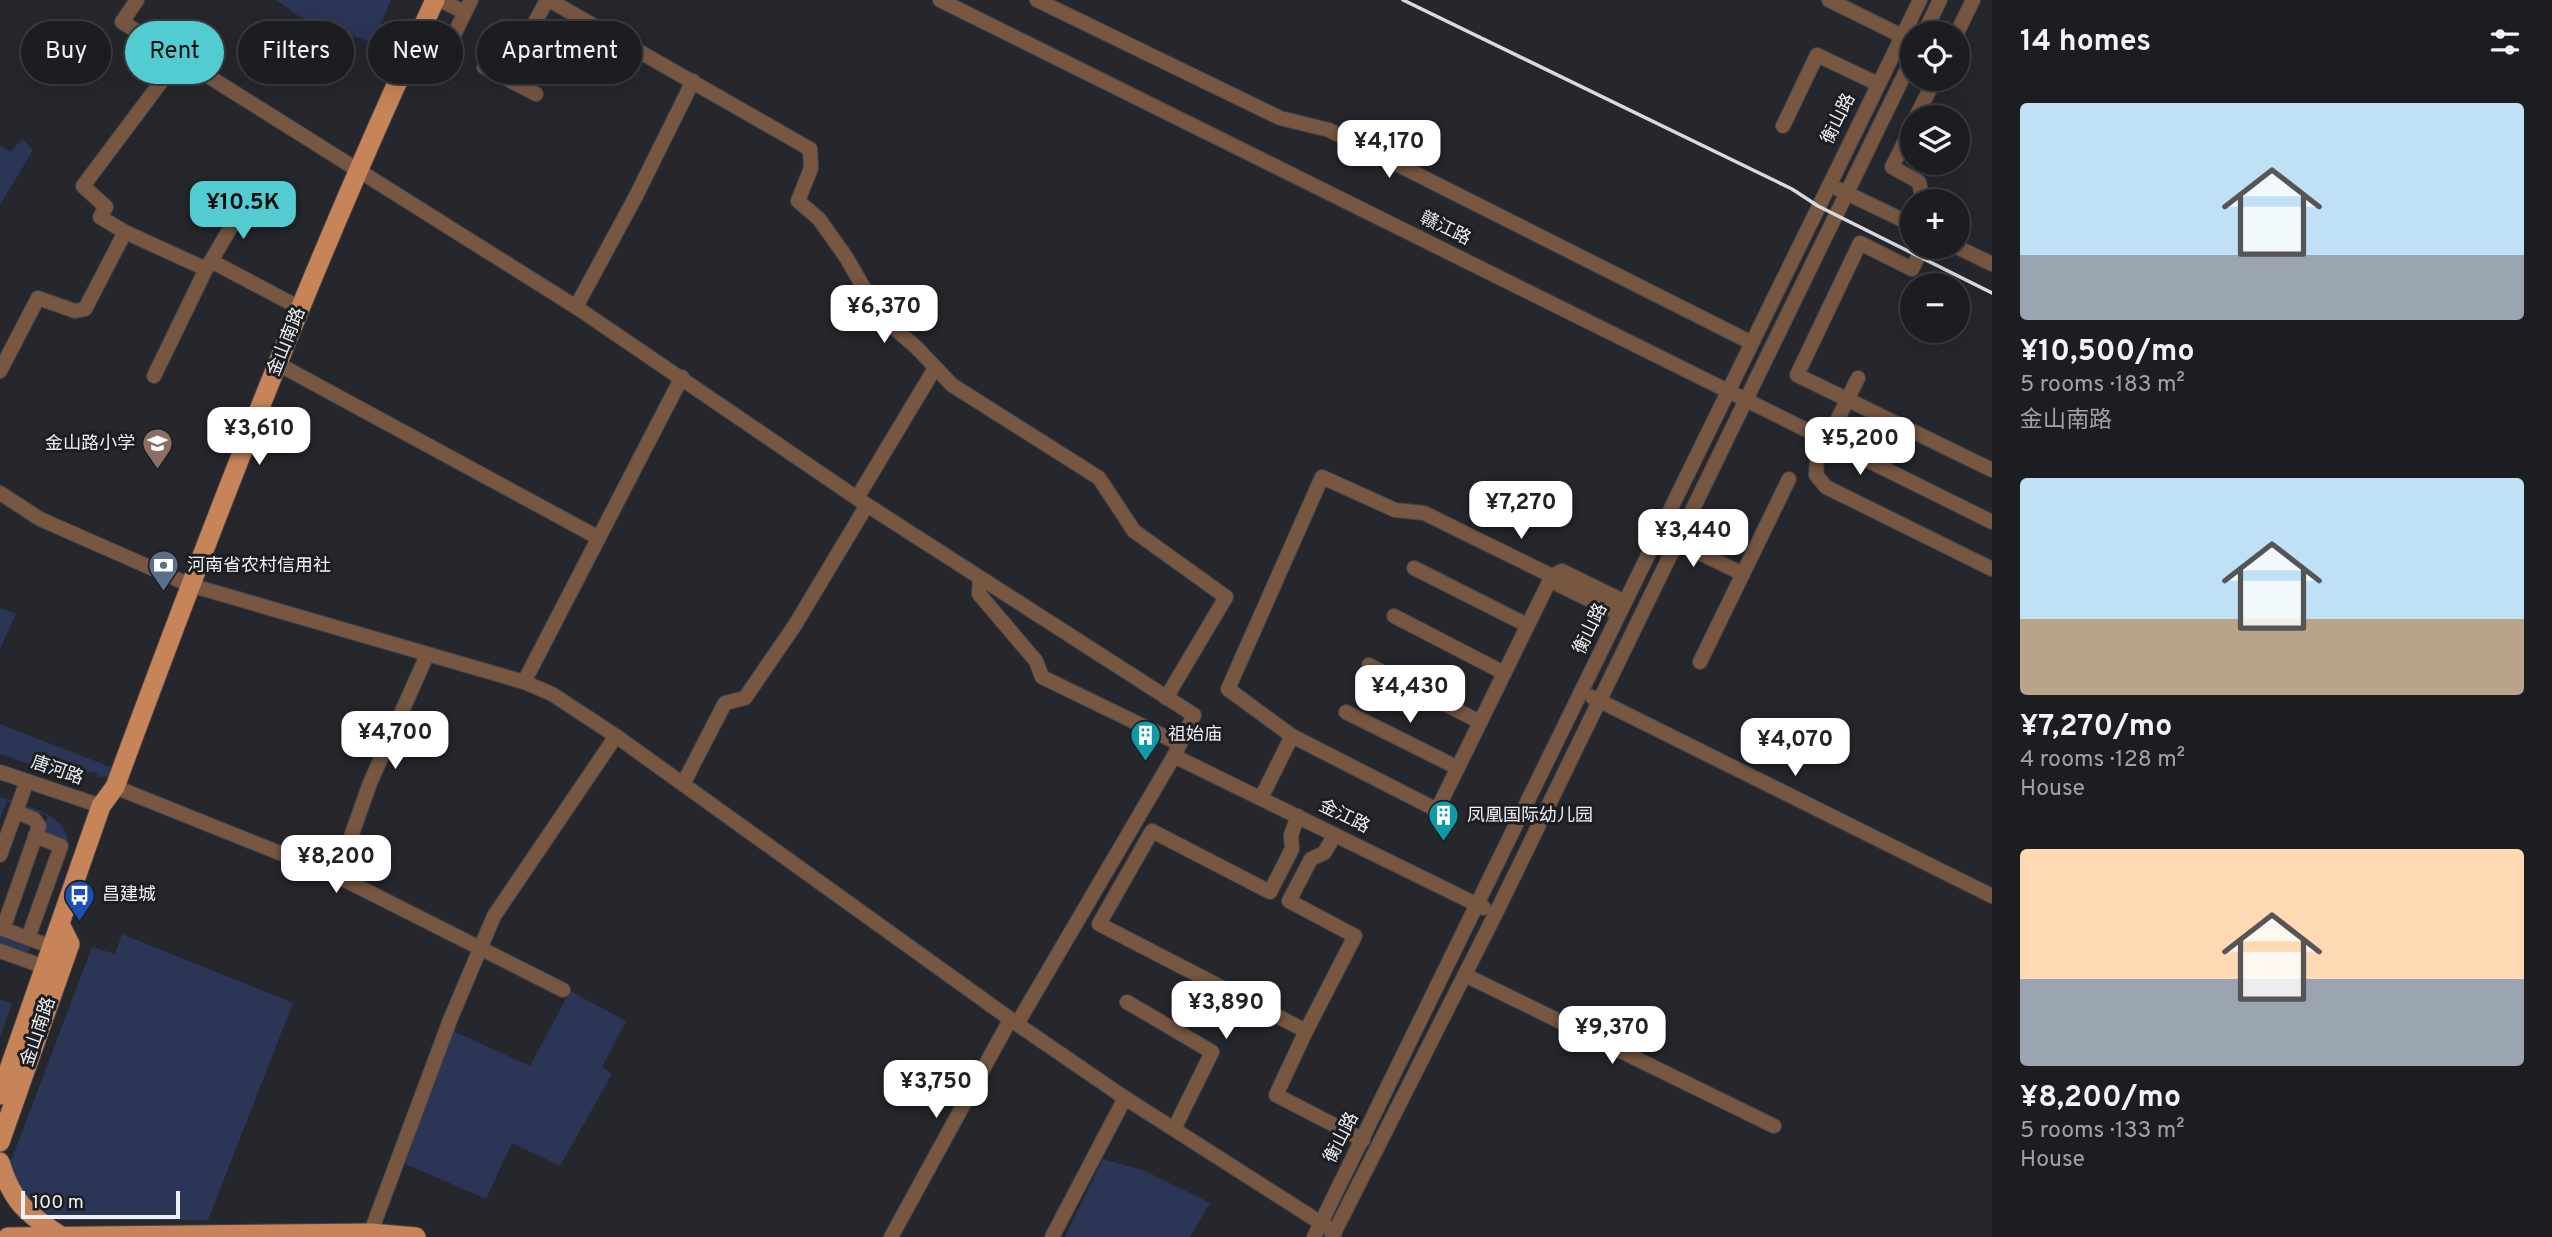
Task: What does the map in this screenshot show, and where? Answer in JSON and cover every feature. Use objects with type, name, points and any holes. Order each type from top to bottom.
[{"type":"main road","name":"金山南路","points":[[426,21],[437,0]]},
{"type":"main road","name":"金山南路","points":[[0,1095],[101,806],[116,788],[190,585],[300,308],[396,84]]},
{"type":"main road","name":"金山南路","points":[[0,1142],[70,944],[60,924]]},
{"type":"main road","points":[[0,1161],[16,1202],[61,1236]]},
{"type":"main road","points":[[8,1237],[416,1237]]},
{"type":"street","points":[[125,24],[122,22],[137,0]]},
{"type":"street","points":[[437,0],[468,6]]},
{"type":"street","points":[[536,21],[548,0],[810,149],[811,168],[798,201],[819,219],[846,257],[880,316],[916,346],[951,385],[1099,478],[1134,531],[1226,597],[1166,698]]},
{"type":"street","name":"赣江路","points":[[940,0],[1992,522]]},
{"type":"street","points":[[1037,0],[1280,118],[1329,130],[1751,342]]},
{"type":"street","points":[[1829,0],[1900,35]]},
{"type":"street","name":"衡山路","points":[[1910,21],[1920,0]]},
{"type":"street","points":[[1930,21],[1940,0]]},
{"type":"street","points":[[1963,21],[1973,0]]},
{"type":"street","name":"衡山路","points":[[1317,1231],[1900,40]]},
{"type":"street","points":[[1783,126],[1817,55],[1878,84]]},
{"type":"street","points":[[576,307],[636,196],[693,81]]},
{"type":"street","name":"衡山路","points":[[1334,1234],[1496,914],[1900,83]]},
{"type":"street","points":[[160,84],[83,187],[106,207],[100,217],[125,232],[209,265],[300,308]]},
{"type":"street","points":[[221,84],[576,307],[862,502],[1194,715],[1177,750],[1014,1022],[891,1237]]},
{"type":"street","points":[[517,84],[536,94]]},
{"type":"street","points":[[1900,151],[1892,167],[1900,171]]},
{"type":"street","points":[[1906,175],[1919,182],[1920,189]]},
{"type":"street","points":[[1829,184],[1900,219]]},
{"type":"street","points":[[154,376],[209,265],[245,203]]},
{"type":"street","points":[[0,371],[38,298],[75,311],[85,309],[125,232]]},
{"type":"street","points":[[1918,259],[1913,269],[1860,243],[1797,375],[1992,470]]},
{"type":"street","points":[[1970,253],[1992,264]]},
{"type":"street","points":[[278,365],[597,537]]},
{"type":"street","points":[[683,784],[725,703],[745,698],[796,625],[935,368]]},
{"type":"street","points":[[524,682],[682,377]]},
{"type":"street","points":[[1858,378],[1817,461],[1816,475],[1826,487],[1992,569]]},
{"type":"street","points":[[1552,576],[1437,810],[1292,736],[1228,689],[1322,477],[1395,510],[1424,513],[1552,576],[1559,585],[1622,608]]},
{"type":"street","points":[[1700,662],[1790,479]]},
{"type":"street","points":[[0,494],[40,519],[190,585],[524,682],[552,694],[616,736],[1014,1022],[1174,1129],[1317,1231],[1334,1234]]},
{"type":"street","points":[[1658,532],[1743,574]]},
{"type":"street","points":[[1414,568],[1527,625]]},
{"type":"street","name":"金江路","points":[[980,578],[979,594],[1036,661],[1042,677],[1261,798],[1496,914]]},
{"type":"street","points":[[1394,616],[1504,673]]},
{"type":"street","points":[[337,876],[370,783],[427,655]]},
{"type":"street","points":[[1369,665],[1480,722]]},
{"type":"street","points":[[1581,692],[1992,896]]},
{"type":"street","points":[[1346,712],[1458,768]]},
{"type":"street","points":[[370,1235],[494,916],[616,736]]},
{"type":"street","points":[[1261,798],[1292,736]]},
{"type":"street","name":"唐河路","points":[[0,772],[101,806]]},
{"type":"street","points":[[0,855],[27,781]]},
{"type":"street","points":[[116,788],[337,876],[563,990]]},
{"type":"street","points":[[16,812],[38,822],[35,836],[6,900],[3,929],[52,947]]},
{"type":"street","points":[[1270,891],[1292,849],[1291,835],[1298,817]]},
{"type":"street","points":[[1306,1031],[1099,924],[1152,831],[1355,936],[1276,1095],[1363,1140]]},
{"type":"street","points":[[1289,901],[1311,859],[1324,853],[1335,835]]},
{"type":"street","points":[[28,938],[61,846],[35,836]]},
{"type":"street","points":[[0,951],[45,968]]},
{"type":"street","points":[[1465,975],[1774,1126]]},
{"type":"street","points":[[1127,1002],[1212,1052],[1174,1129]]},
{"type":"street","points":[[1052,1237],[1125,1098]]},
{"type":"shaded area","points":[[276,0],[391,0],[382,21],[368,21],[368,41],[354,36],[354,21],[306,21]]},
{"type":"shaded area","points":[[22,139],[33,150],[0,205],[0,145],[11,152]]},
{"type":"shaded area","points":[[0,608],[16,614],[0,649]]},
{"type":"shaded area","points":[[0,724],[113,768],[110,776],[99,777],[95,772],[65,776],[0,754]]},
{"type":"shaded area","points":[[0,797],[52,817],[66,832],[68,842],[28,953],[0,944],[0,936],[27,945],[65,840],[43,832],[48,816],[7,801],[0,818]]},
{"type":"shaded area","points":[[122,934],[293,1003],[208,1220],[60,1220],[33,1205],[21,1190],[14,1172],[11,1161],[92,947],[115,954]]},
{"type":"shaded area","points":[[570,991],[626,1021],[602,1067],[612,1074],[560,1166],[512,1143],[486,1199],[401,1162],[451,1030],[530,1066]]},
{"type":"shaded area","points":[[0,999],[12,1004],[0,1037]]},
{"type":"shaded area","points":[[1103,1159],[1145,1171],[1210,1203],[1190,1237],[1065,1237]]},
{"type":"railway","points":[[1403,0],[1792,189],[1818,206],[1992,293]]},
{"type":"place","name":"金山路小学","points":[[158,471]]},
{"type":"place","name":"河南省农村信用社","points":[[164,593]]},
{"type":"place","name":"祖始庙","points":[[1145,762]]},
{"type":"place","name":"凤凰国际幼儿园","points":[[1444,843]]},
{"type":"place","name":"昌建城","points":[[79,922]]}]
